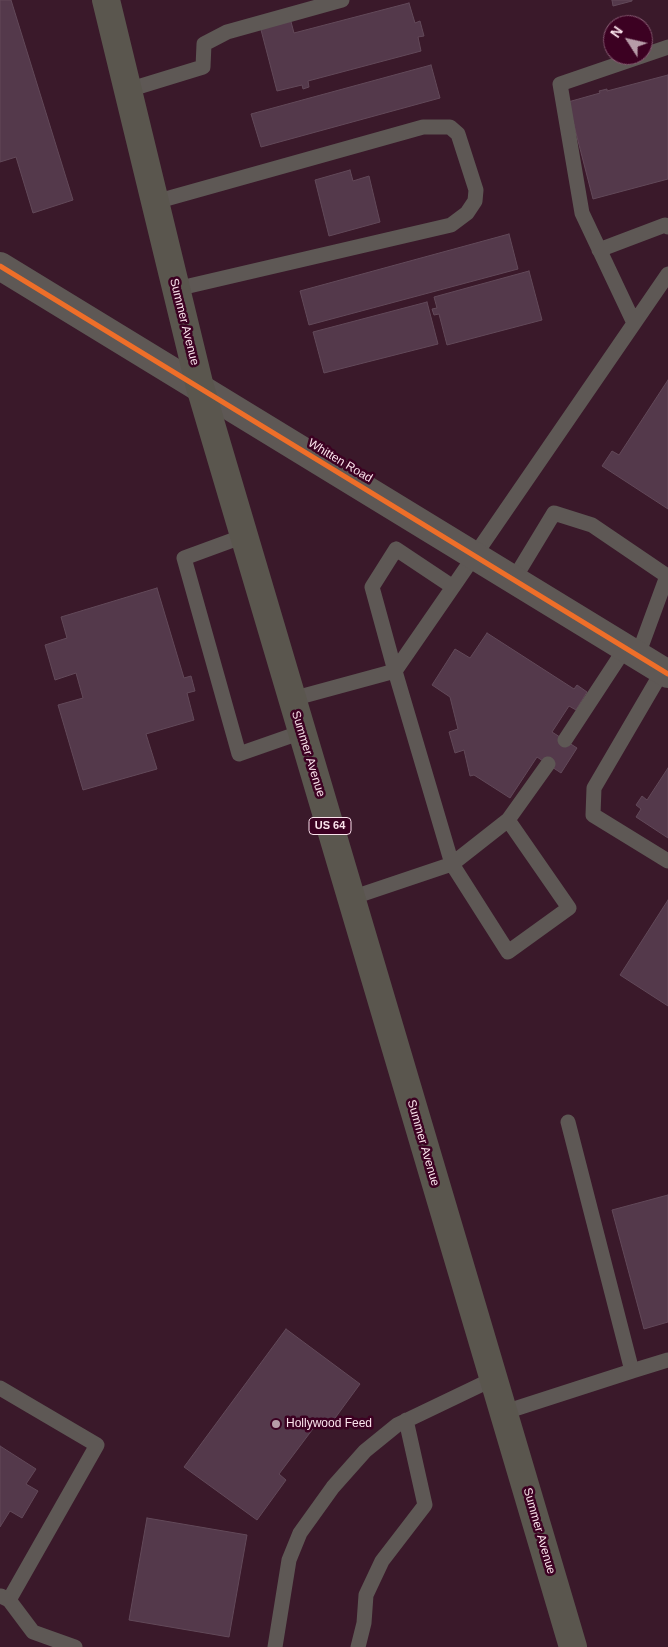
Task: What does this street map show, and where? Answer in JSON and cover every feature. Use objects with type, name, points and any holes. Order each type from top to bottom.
[{"type":"main road","name":"Summer Avenue","points":[[106,0],[200,387],[493,1379],[505,1412],[573,1647]]},
{"type":"street","name":"Whitten Road","points":[[0,266],[514,578],[665,672]]},
{"type":"lane","points":[[128,90],[203,67],[204,44],[227,32],[342,0]]},
{"type":"lane","points":[[634,323],[582,213],[560,84],[668,47]]},
{"type":"lane","points":[[155,202],[423,127],[450,127],[458,134],[476,190],[475,201],[467,213],[451,225],[176,289]]},
{"type":"lane","points":[[599,250],[665,224],[668,227]]},
{"type":"lane","points":[[292,699],[395,672],[668,274]]},
{"type":"lane","points":[[514,578],[554,513],[592,525],[667,576],[632,651],[564,740]]},
{"type":"lane","points":[[244,536],[184,558],[239,754],[302,732]]},
{"type":"lane","points":[[453,587],[396,549],[372,587],[452,864],[508,952],[569,908],[508,820]]},
{"type":"lane","points":[[665,672],[594,788],[593,815],[668,861]]},
{"type":"lane","points":[[351,898],[452,864],[508,820],[548,764]]},
{"type":"lane","points":[[568,1122],[632,1371]]},
{"type":"lane","points":[[505,1412],[668,1360]]},
{"type":"lane","points":[[275,1647],[289,1560],[300,1533],[333,1487],[365,1451],[406,1420],[493,1379]]},
{"type":"lane","points":[[0,1388],[97,1445],[4,1598],[33,1632],[74,1647]]},
{"type":"lane","points":[[358,1647],[364,1623],[366,1595],[382,1561],[425,1505],[406,1420]]},
{"type":"building","points":[[0,0],[11,0],[73,200],[33,213],[16,157],[0,162]]},
{"type":"building","points":[[612,0],[632,0],[632,1],[613,6]]},
{"type":"building","points":[[409,3],[415,23],[420,21],[424,36],[418,37],[421,51],[308,81],[309,87],[303,89],[302,85],[277,91],[260,26],[290,18],[294,33]]},
{"type":"building","points":[[431,65],[440,98],[261,147],[251,114]]},
{"type":"building","points":[[668,75],[668,179],[593,199],[568,102],[600,93],[599,91],[607,89],[607,91]]},
{"type":"building","points":[[350,170],[353,181],[369,176],[380,222],[329,236],[315,180]]},
{"type":"building","points":[[509,234],[518,269],[309,325],[300,291]]},
{"type":"building","points":[[529,271],[542,320],[447,345],[439,314],[434,315],[432,309],[437,308],[434,297]]},
{"type":"building","points":[[427,302],[438,344],[324,373],[313,332]]},
{"type":"building","points":[[668,380],[668,509],[602,466],[612,451],[619,455]]},
{"type":"building","points":[[157,588],[184,678],[191,676],[195,691],[187,693],[194,720],[146,734],[157,769],[83,790],[58,705],[83,698],[76,673],[55,680],[45,645],[67,638],[61,617]]},
{"type":"building","points":[[487,633],[574,689],[577,685],[587,692],[576,710],[569,706],[552,732],[577,748],[561,773],[537,757],[510,798],[474,775],[470,776],[464,750],[455,753],[449,732],[458,729],[450,697],[432,685],[455,649],[470,658]]},
{"type":"building","points":[[668,768],[668,838],[636,817],[641,809],[636,805],[642,796],[647,800]]},
{"type":"building","points":[[668,900],[668,1006],[620,975]]},
{"type":"building","points":[[668,1195],[668,1322],[644,1329],[612,1210]]},
{"type":"building","points":[[286,1329],[360,1384],[330,1425],[321,1418],[279,1474],[286,1480],[257,1520],[184,1467]]},
{"type":"building","points":[[0,1446],[36,1469],[26,1484],[38,1491],[22,1518],[10,1511],[0,1527]]},
{"type":"building","points":[[147,1518],[247,1535],[229,1637],[129,1620]]},
{"type":"cycle path","points":[[0,266],[668,674]]},
{"type":"place","name":"Hollywood Feed","points":[[276,1424]]}]
